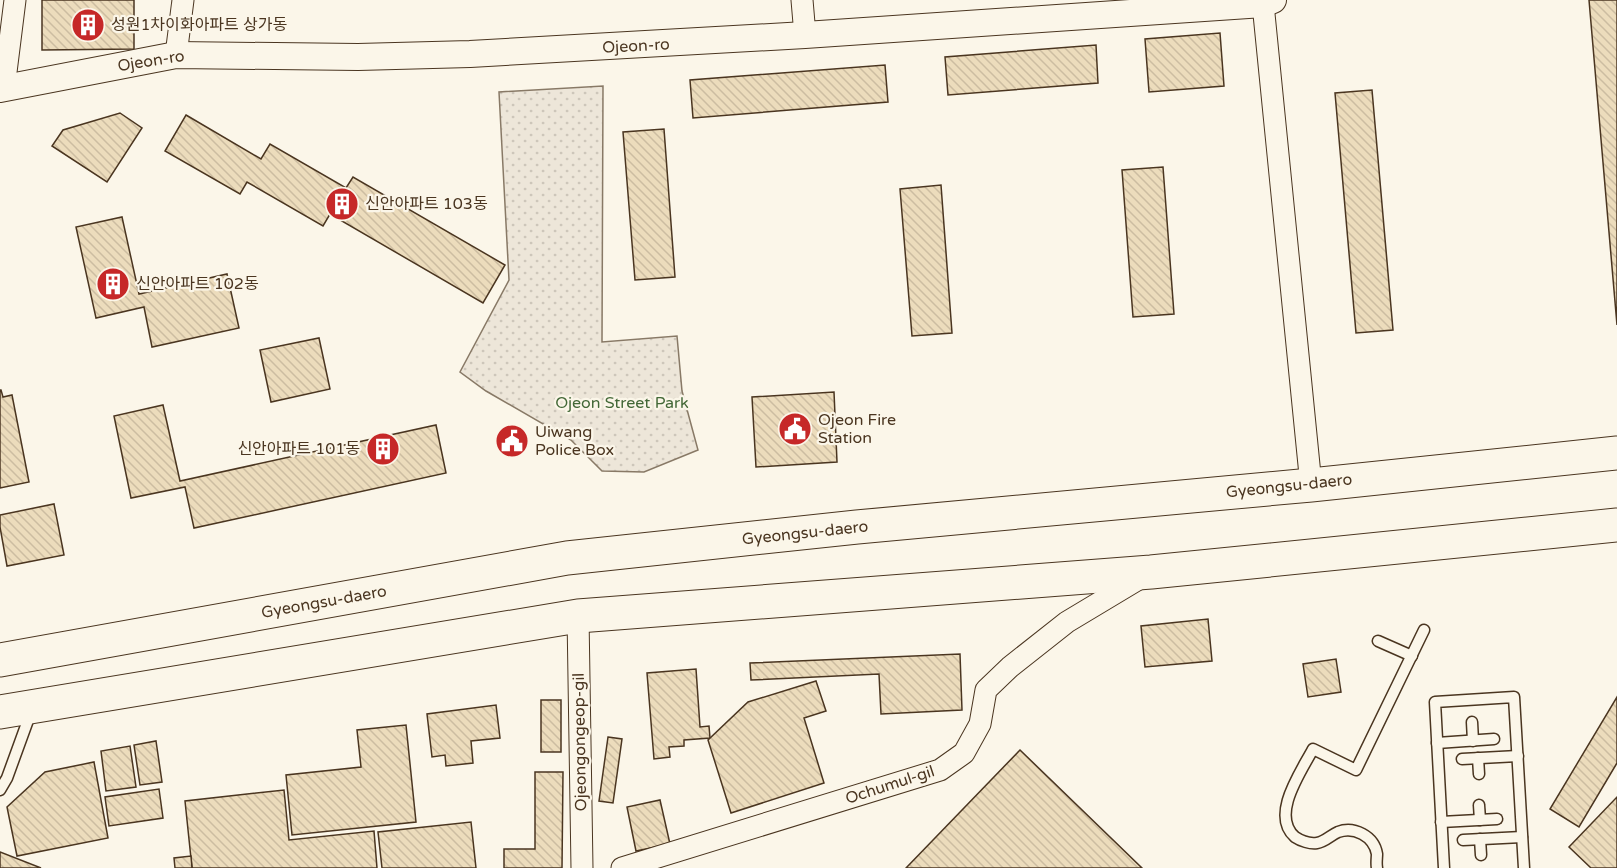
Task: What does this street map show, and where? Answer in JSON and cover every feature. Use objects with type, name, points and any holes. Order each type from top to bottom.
[{"type":"main road","name":"Gyeongsu-daero","points":[[0,660],[567,558],[1617,453]]},
{"type":"main road","points":[[0,710],[578,616],[1151,572],[1617,525]]},
{"type":"street","points":[[2,89],[15,0]]},
{"type":"street","points":[[176,55],[183,0]]},
{"type":"street","points":[[802,0],[805,35]]},
{"type":"street","points":[[1268,2],[1311,484]]},
{"type":"street","name":"Ojeon-ro","points":[[2,89],[176,55],[358,57],[470,54],[805,35],[1268,2]]},
{"type":"street","name":"Ochumul-gil","points":[[622,868],[940,770],[964,753],[980,724],[986,690],[1010,667],[1067,622],[1151,572]]},
{"type":"street","name":"Ojeongongeop-gil","points":[[578,616],[582,868]]},
{"type":"lane","points":[[1377,868],[1377,852],[1373,844],[1368,837],[1358,831],[1348,830],[1337,833],[1317,843],[1298,839],[1290,831],[1284,819],[1286,804],[1313,749],[1356,770],[1424,630]]},
{"type":"lane","points":[[1378,641],[1412,656]]},
{"type":"lane","points":[[1444,868],[1435,702],[1514,697],[1524,868]]},
{"type":"lane","points":[[0,790],[7,778],[34,705]]},
{"type":"lane","points":[[1472,722],[1473,741]]},
{"type":"lane","points":[[1437,743],[1494,739]]},
{"type":"lane","points":[[1462,759],[1518,756]]},
{"type":"lane","points":[[1478,758],[1479,774]]},
{"type":"lane","points":[[1479,805],[1480,820]]},
{"type":"lane","points":[[1442,822],[1497,819]]},
{"type":"lane","points":[[1463,840],[1522,837]]},
{"type":"lane","points":[[1480,839],[1481,855]]},
{"type":"green space","name":"Ojeon Street Park","points":[[603,86],[602,342],[677,336],[682,391],[698,450],[644,472],[602,471],[571,440],[486,391],[460,372],[509,280],[499,92]]},
{"type":"building","name":"성원1차이화아파트 상가동","points":[[42,0],[134,0],[134,49],[42,50]]},
{"type":"building","points":[[1589,0],[1617,0],[1617,325]]},
{"type":"building","points":[[1220,33],[1224,86],[1149,92],[1145,39]]},
{"type":"building","points":[[1096,45],[1098,83],[948,95],[945,57]]},
{"type":"building","points":[[885,65],[888,102],[693,118],[690,80]]},
{"type":"building","points":[[1372,90],[1393,330],[1356,333],[1335,93]]},
{"type":"building","points":[[120,113],[142,128],[107,182],[52,146],[63,130]]},
{"type":"building","name":"신안아파트 103동","points":[[186,115],[261,159],[270,144],[346,188],[353,177],[505,265],[483,303],[330,214],[323,226],[247,182],[240,194],[165,151]]},
{"type":"building","points":[[664,129],[675,277],[635,280],[623,132]]},
{"type":"building","points":[[1163,167],[1174,314],[1133,317],[1122,170]]},
{"type":"building","points":[[941,185],[952,333],[912,336],[900,189]]},
{"type":"building","name":"신안아파트 102동","points":[[122,217],[139,294],[227,274],[239,328],[152,347],[144,307],[96,318],[76,227]]},
{"type":"building","points":[[319,338],[330,389],[271,402],[260,350]]},
{"type":"building","points":[[0,390],[3,397],[12,395],[29,482],[0,488]]},
{"type":"building","name":"Ojeon Fire Station","points":[[834,392],[837,462],[756,467],[752,397]]},
{"type":"building","name":"신안아파트 101동","points":[[163,405],[180,481],[436,425],[446,473],[194,528],[185,487],[131,498],[114,416]]},
{"type":"building","points":[[54,504],[64,555],[7,566],[0,515]]},
{"type":"building","points":[[1208,619],[1212,661],[1145,667],[1141,626]]},
{"type":"building","points":[[960,654],[962,710],[881,714],[879,674],[751,680],[750,663]]},
{"type":"building","points":[[1336,659],[1341,692],[1308,697],[1303,664]]},
{"type":"building","points":[[696,669],[700,727],[709,726],[710,738],[684,740],[684,746],[669,747],[670,757],[654,759],[647,673]]},
{"type":"building","points":[[816,681],[826,711],[804,718],[824,783],[731,813],[708,740],[748,702]]},
{"type":"building","points":[[1617,697],[1617,763],[1579,827],[1550,809]]},
{"type":"building","points":[[541,700],[561,700],[561,752],[541,752]]},
{"type":"building","points":[[496,705],[500,738],[471,741],[473,763],[446,766],[445,755],[432,757],[427,714]]},
{"type":"building","points":[[406,725],[416,822],[292,835],[286,775],[361,767],[357,730]]},
{"type":"building","points":[[608,737],[622,739],[613,803],[599,801]]},
{"type":"building","points":[[156,741],[162,782],[140,785],[134,745]]},
{"type":"building","points":[[130,746],[136,787],[106,791],[101,751]]},
{"type":"building","points":[[1020,750],[1142,868],[906,868]]},
{"type":"building","points":[[94,762],[108,838],[17,856],[7,807],[45,772]]},
{"type":"building","points":[[535,772],[563,772],[562,868],[504,868],[504,849],[535,849]]},
{"type":"building","points":[[159,789],[163,818],[109,826],[105,797]]},
{"type":"building","points":[[284,790],[289,840],[374,831],[377,868],[192,868],[185,801]]},
{"type":"building","points":[[1617,797],[1617,868],[1591,868],[1569,847]]},
{"type":"building","points":[[660,800],[670,844],[636,851],[627,807]]},
{"type":"building","points":[[471,822],[476,868],[382,868],[378,832]]},
{"type":"building","points":[[0,852],[41,868],[0,868]]},
{"type":"building","points":[[191,856],[192,868],[175,868],[174,858]]},
{"type":"place","name":"성원1차이화아파트 상가동","points":[[88,25]]},
{"type":"place","name":"신안아파트 103동","points":[[342,204]]},
{"type":"place","name":"신안아파트 102동","points":[[113,284]]},
{"type":"place","name":"Ojeon Fire Station","points":[[795,429]]},
{"type":"place","name":"Uiwang Police Box","points":[[512,441]]},
{"type":"place","name":"신안아파트 101동","points":[[383,449]]}]
